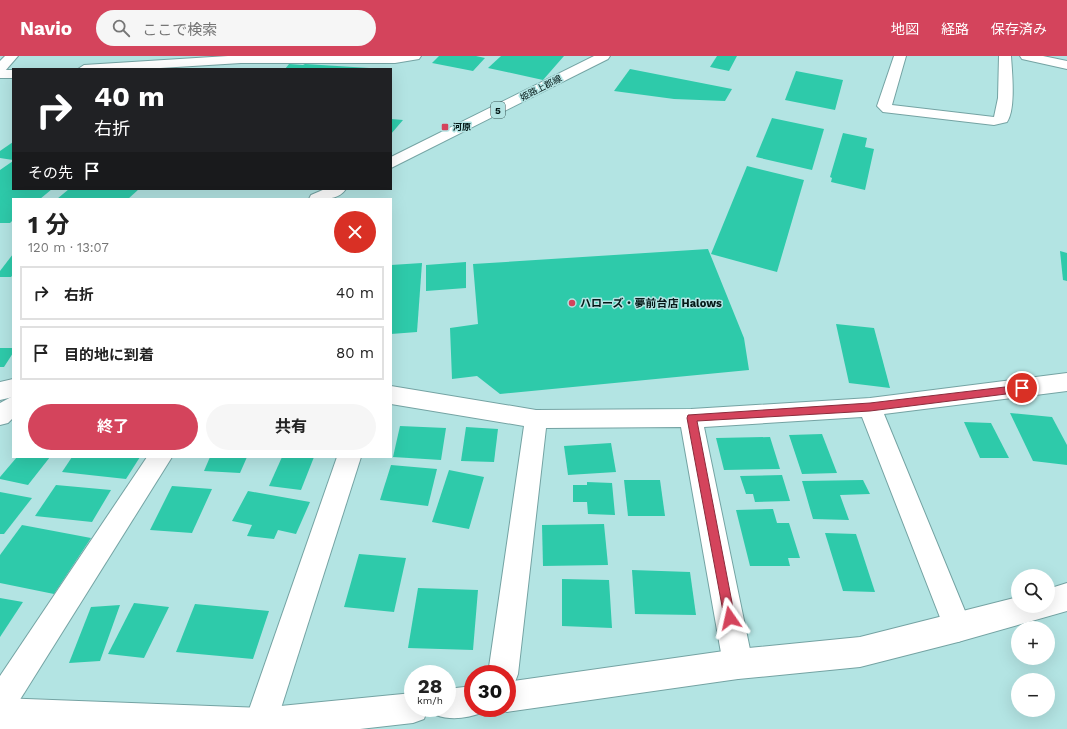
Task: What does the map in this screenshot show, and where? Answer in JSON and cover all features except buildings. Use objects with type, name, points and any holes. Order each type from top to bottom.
[{"type":"street","points":[[0,68],[12,56]]},
{"type":"street","points":[[100,68],[241,59],[395,59],[414,56]]},
{"type":"street","name":"姫路上郡線","points":[[392,162],[604,56]]},
{"type":"street","points":[[900,56],[884,106],[888,109],[994,121],[1002,119],[1006,98],[1005,56]]},
{"type":"street","points":[[1026,56],[1067,65]]},
{"type":"street","points":[[0,74],[12,74]]},
{"type":"street","points":[[319,198],[336,190]]},
{"type":"street","points":[[392,394],[536,419],[691,418],[870,407],[1067,382]]},
{"type":"street","points":[[0,391],[12,388]]},
{"type":"street","points":[[0,416],[12,406]]},
{"type":"street","points":[[870,407],[958,628]]},
{"type":"street","points":[[691,418],[738,664]]},
{"type":"street","points":[[504,665],[536,419]]},
{"type":"street","points":[[0,703],[159,458]]},
{"type":"street","points":[[260,724],[349,458]]},
{"type":"street","points":[[1055,601],[1067,597]]},
{"type":"street","points":[[516,696],[738,664],[860,652],[958,628],[1011,613]]},
{"type":"street","points":[[0,714],[260,724],[404,709]]},
{"type":"place","name":"河原","points":[[445,127]]},
{"type":"place","name":"ハローズ・夢前台店 Halows","points":[[572,303]]},
{"type":"route","points":[[730,618],[691,418],[870,407],[1022,388]]}]
